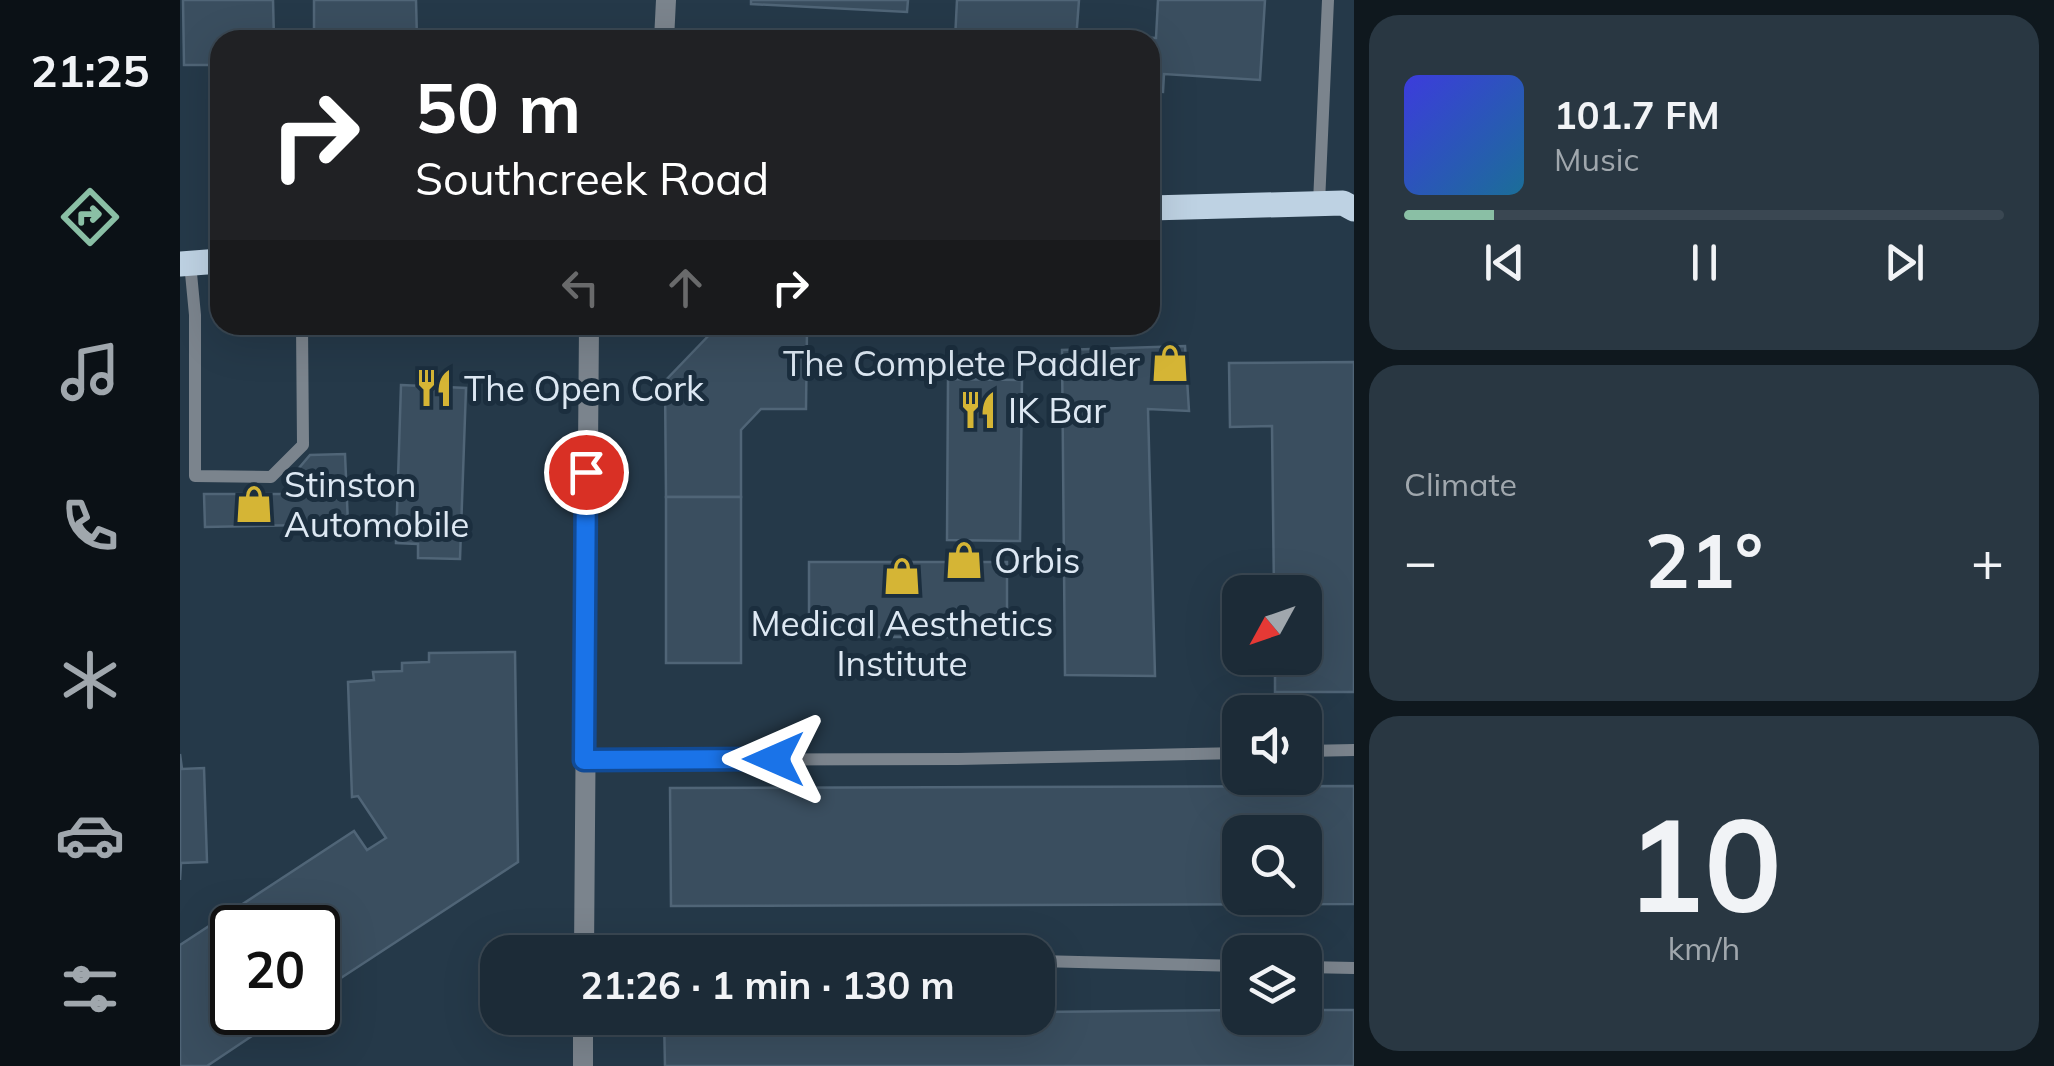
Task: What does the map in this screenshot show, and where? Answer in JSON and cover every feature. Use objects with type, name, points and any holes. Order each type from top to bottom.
[{"type":"main road","points":[[1160,208],[1343,202]]},
{"type":"main road","points":[[185,264],[210,262]]},
{"type":"street","points":[[664,30],[666,0]]},
{"type":"street","points":[[584,935],[589,335]]},
{"type":"street","points":[[583,1035],[583,1066]]},
{"type":"lane","points":[[1328,0],[1343,202]]},
{"type":"lane","points":[[185,264],[195,314],[196,476],[272,477],[303,445],[302,335]]},
{"type":"lane","points":[[1322,751],[1354,750]]},
{"type":"lane","points":[[584,760],[1222,753]]},
{"type":"lane","points":[[1055,961],[1222,966]]},
{"type":"lane","points":[[1322,967],[1354,968]]},
{"type":"building","points":[[183,0],[273,0],[274,30],[210,30],[210,65],[184,65]]},
{"type":"building","points":[[314,0],[416,0],[417,30],[314,30]]},
{"type":"building","points":[[751,0],[908,0],[907,12],[751,4]]},
{"type":"building","points":[[957,0],[1079,0],[1077,30],[956,30]]},
{"type":"building","points":[[1158,0],[1265,0],[1260,80],[1164,74],[1160,92],[1160,30],[1156,30]]},
{"type":"building","points":[[709,335],[807,335],[806,409],[761,409],[741,430],[741,497],[666,497],[665,381]]},
{"type":"building","points":[[1185,346],[1189,411],[1148,409],[1155,676],[1065,675],[1062,350]]},
{"type":"building","points":[[1354,362],[1354,692],[1275,692],[1275,675],[1322,675],[1322,575],[1274,575],[1272,426],[1230,427],[1229,363]]},
{"type":"building","points":[[948,379],[1022,380],[1020,541],[947,540]]},
{"type":"building","points":[[401,385],[466,388],[460,559],[418,558],[418,544],[396,543]]},
{"type":"building","points":[[345,454],[348,524],[205,527],[204,494],[300,494],[299,468],[310,455]]},
{"type":"building","points":[[666,497],[741,497],[741,663],[666,663]]},
{"type":"building","points":[[809,562],[1007,562],[1007,637],[809,637]]},
{"type":"building","points":[[515,652],[518,862],[340,979],[340,905],[241,905],[354,831],[367,850],[386,838],[358,796],[352,797],[348,682],[374,680],[373,672],[402,671],[402,663],[429,662],[429,653]]},
{"type":"building","points":[[180,754],[182,769],[204,768],[207,862],[181,863],[180,880]]},
{"type":"building","points":[[1222,786],[1222,795],[1322,795],[1322,786],[1354,786],[1354,904],[1322,904],[1322,815],[1222,815],[1222,904],[671,906],[670,788]]},
{"type":"building","points":[[210,925],[210,1035],[254,1035],[207,1066],[180,1066],[180,945]]},
{"type":"building","points":[[1222,1010],[1222,1035],[1322,1035],[1322,1010],[1354,1010],[1354,1066],[665,1066],[664,1035],[1055,1035],[1055,1012]]},
{"type":"place","name":"The Complete Paddler","points":[[1170,363]]},
{"type":"place","name":"The Open Cork","points":[[434,388]]},
{"type":"place","name":"IK Bar","points":[[978,410]]},
{"type":"place","name":"Stinston Automobile","points":[[254,504]]},
{"type":"place","name":"Orbis","points":[[964,560]]},
{"type":"place","name":"Medical Aesthetics Institute","points":[[902,576]]},
{"type":"route","points":[[586,472],[584,760],[774,759]]}]
